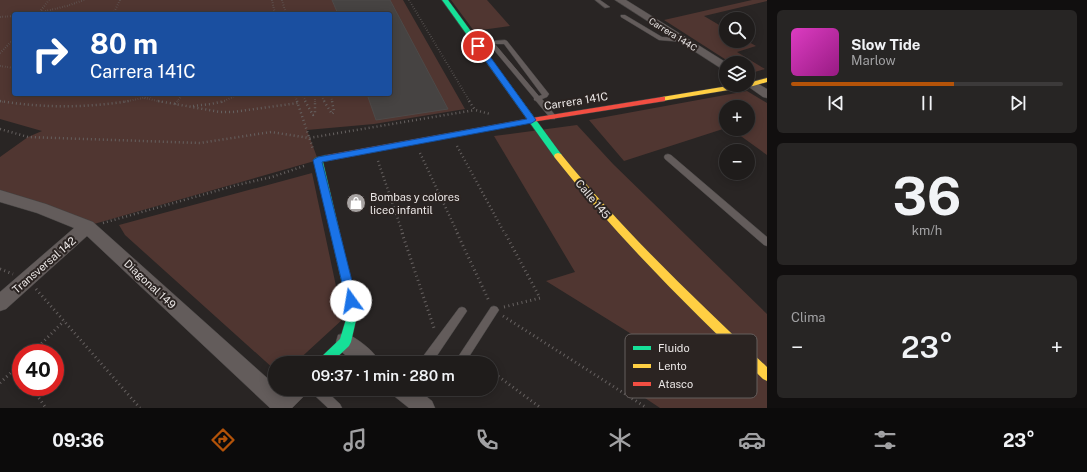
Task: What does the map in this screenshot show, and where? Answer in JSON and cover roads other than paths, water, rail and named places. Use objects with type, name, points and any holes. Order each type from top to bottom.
[{"type":"street","name":"Calle 145","points":[[445,0],[565,165],[604,212],[652,263],[725,334]]},
{"type":"street","name":"Carrera 144C","points":[[620,0],[719,63]]},
{"type":"street","name":"Carrera 141C","points":[[755,82],[767,80]]},
{"type":"street","points":[[755,86],[767,94]]},
{"type":"street","name":"Carrera 141C","points":[[345,342],[352,316],[351,301],[318,160],[532,120],[719,88]]},
{"type":"street","name":"Diagonal 149","points":[[0,196],[47,210],[87,226],[268,392]]},
{"type":"street","name":"Transversal 142","points":[[0,303],[87,226]]},
{"type":"street","points":[[330,356],[345,342],[362,356]]},
{"type":"street","name":"Calle 145","points":[[757,365],[767,375]]},
{"type":"street","name":"Diagonal 149","points":[[272,396],[281,404],[290,396]]},
{"type":"street","points":[[411,396],[425,408]]},
{"type":"lane","points":[[597,0],[607,7]]},
{"type":"lane","points":[[623,16],[661,39],[683,40]]},
{"type":"lane","points":[[536,98],[545,96],[546,94],[505,42],[493,43],[492,44],[536,98],[553,117]]},
{"type":"lane","points":[[668,157],[767,242]]},
{"type":"lane","points":[[431,356],[462,310]]},
{"type":"lane","points":[[464,356],[494,310]]},
{"type":"lane","points":[[323,396],[336,408]]},
{"type":"place","name":"Bombas y colores liceo infantil","points":[[356,203]]}]
